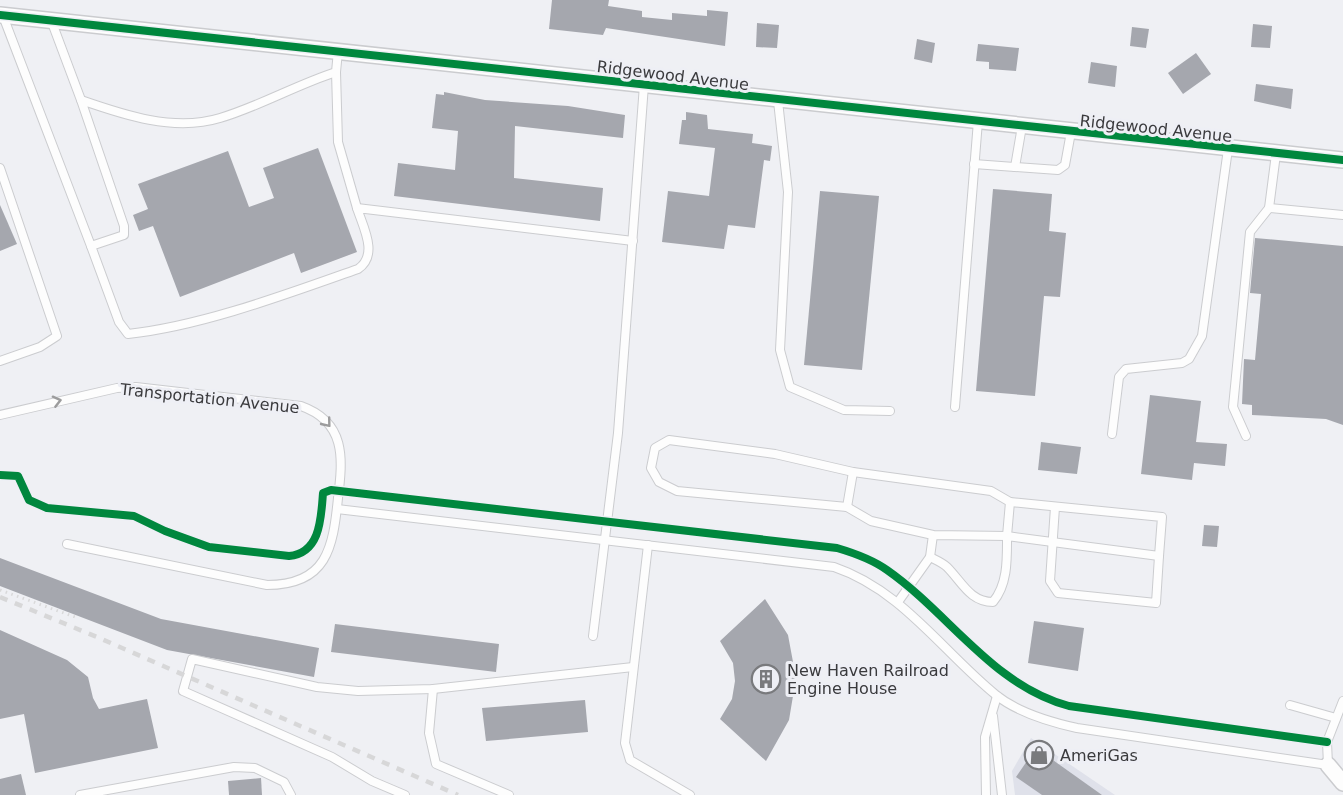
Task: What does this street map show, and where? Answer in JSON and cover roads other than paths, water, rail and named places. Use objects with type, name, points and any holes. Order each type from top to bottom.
[{"type":"street","name":"Ridgewood Avenue","points":[[2,16],[1343,160]]},
{"type":"street","points":[[1328,765],[1343,783]]},
{"type":"lane","points":[[2,16],[119,322],[128,334],[159,330],[304,288],[366,264],[369,258],[369,246],[338,142],[336,72],[338,51]]},
{"type":"lane","points":[[51,20],[124,226],[124,236],[91,246]]},
{"type":"lane","points":[[81,100],[117,113],[165,123],[218,119],[336,72]]},
{"type":"lane","points":[[593,636],[618,433],[644,85]]},
{"type":"lane","points":[[778,101],[788,192],[780,350],[790,387],[844,410],[890,411]]},
{"type":"lane","points":[[955,407],[978,121]]},
{"type":"lane","points":[[1015,168],[1022,126]]},
{"type":"lane","points":[[974,164],[1049,171],[1063,168],[1071,132]]},
{"type":"lane","points":[[1112,434],[1119,377],[1126,369],[1182,363],[1189,359],[1202,336],[1228,149]]},
{"type":"lane","points":[[1246,436],[1233,407],[1250,232],[1269,208],[1276,154]]},
{"type":"lane","points":[[0,168],[57,329],[57,336],[52,341],[0,362]]},
{"type":"lane","points":[[357,208],[633,241]]},
{"type":"lane","points":[[1269,208],[1343,215]]},
{"type":"lane","name":"Transportation Avenue","points":[[0,415],[117,388],[136,387],[301,406],[322,417],[337,437],[341,473],[335,537],[324,560],[307,577],[289,585],[267,585],[67,544]]},
{"type":"lane","points":[[1055,507],[1052,543],[1050,581],[1059,593],[1156,603],[1162,517],[1010,502],[991,492],[853,472],[775,454],[669,440],[655,448],[651,468],[659,482],[677,490],[846,507],[871,521],[933,535],[1007,536],[1052,543],[1159,556]]},
{"type":"lane","points":[[846,507],[853,472]]},
{"type":"lane","points":[[930,557],[946,566],[963,588],[983,602],[993,602],[1001,593],[1006,563],[1010,502]]},
{"type":"lane","points":[[337,509],[834,567],[855,574],[898,602],[997,696],[1025,710],[1065,725],[1328,765],[1327,742],[1343,701]]},
{"type":"lane","points":[[898,602],[930,557],[933,535]]},
{"type":"lane","points":[[648,545],[625,743],[630,760],[690,795]]},
{"type":"lane","points":[[405,795],[372,781],[332,757],[183,691],[192,659],[317,687],[400,692],[633,667]]},
{"type":"lane","points":[[433,689],[429,733],[436,764],[508,795]]},
{"type":"lane","points":[[986,795],[985,737],[997,696]]},
{"type":"lane","points":[[1290,705],[1336,718]]},
{"type":"lane","points":[[993,708],[996,765],[1002,795]]},
{"type":"lane","points":[[80,795],[234,767],[255,768],[284,782],[291,795]]},
{"type":"railway","points":[[0,597],[458,795]]},
{"type":"place","name":"New Haven Railroad Engine House","points":[[766,679]]},
{"type":"place","name":"AmeriGas","points":[[1039,755]]}]
